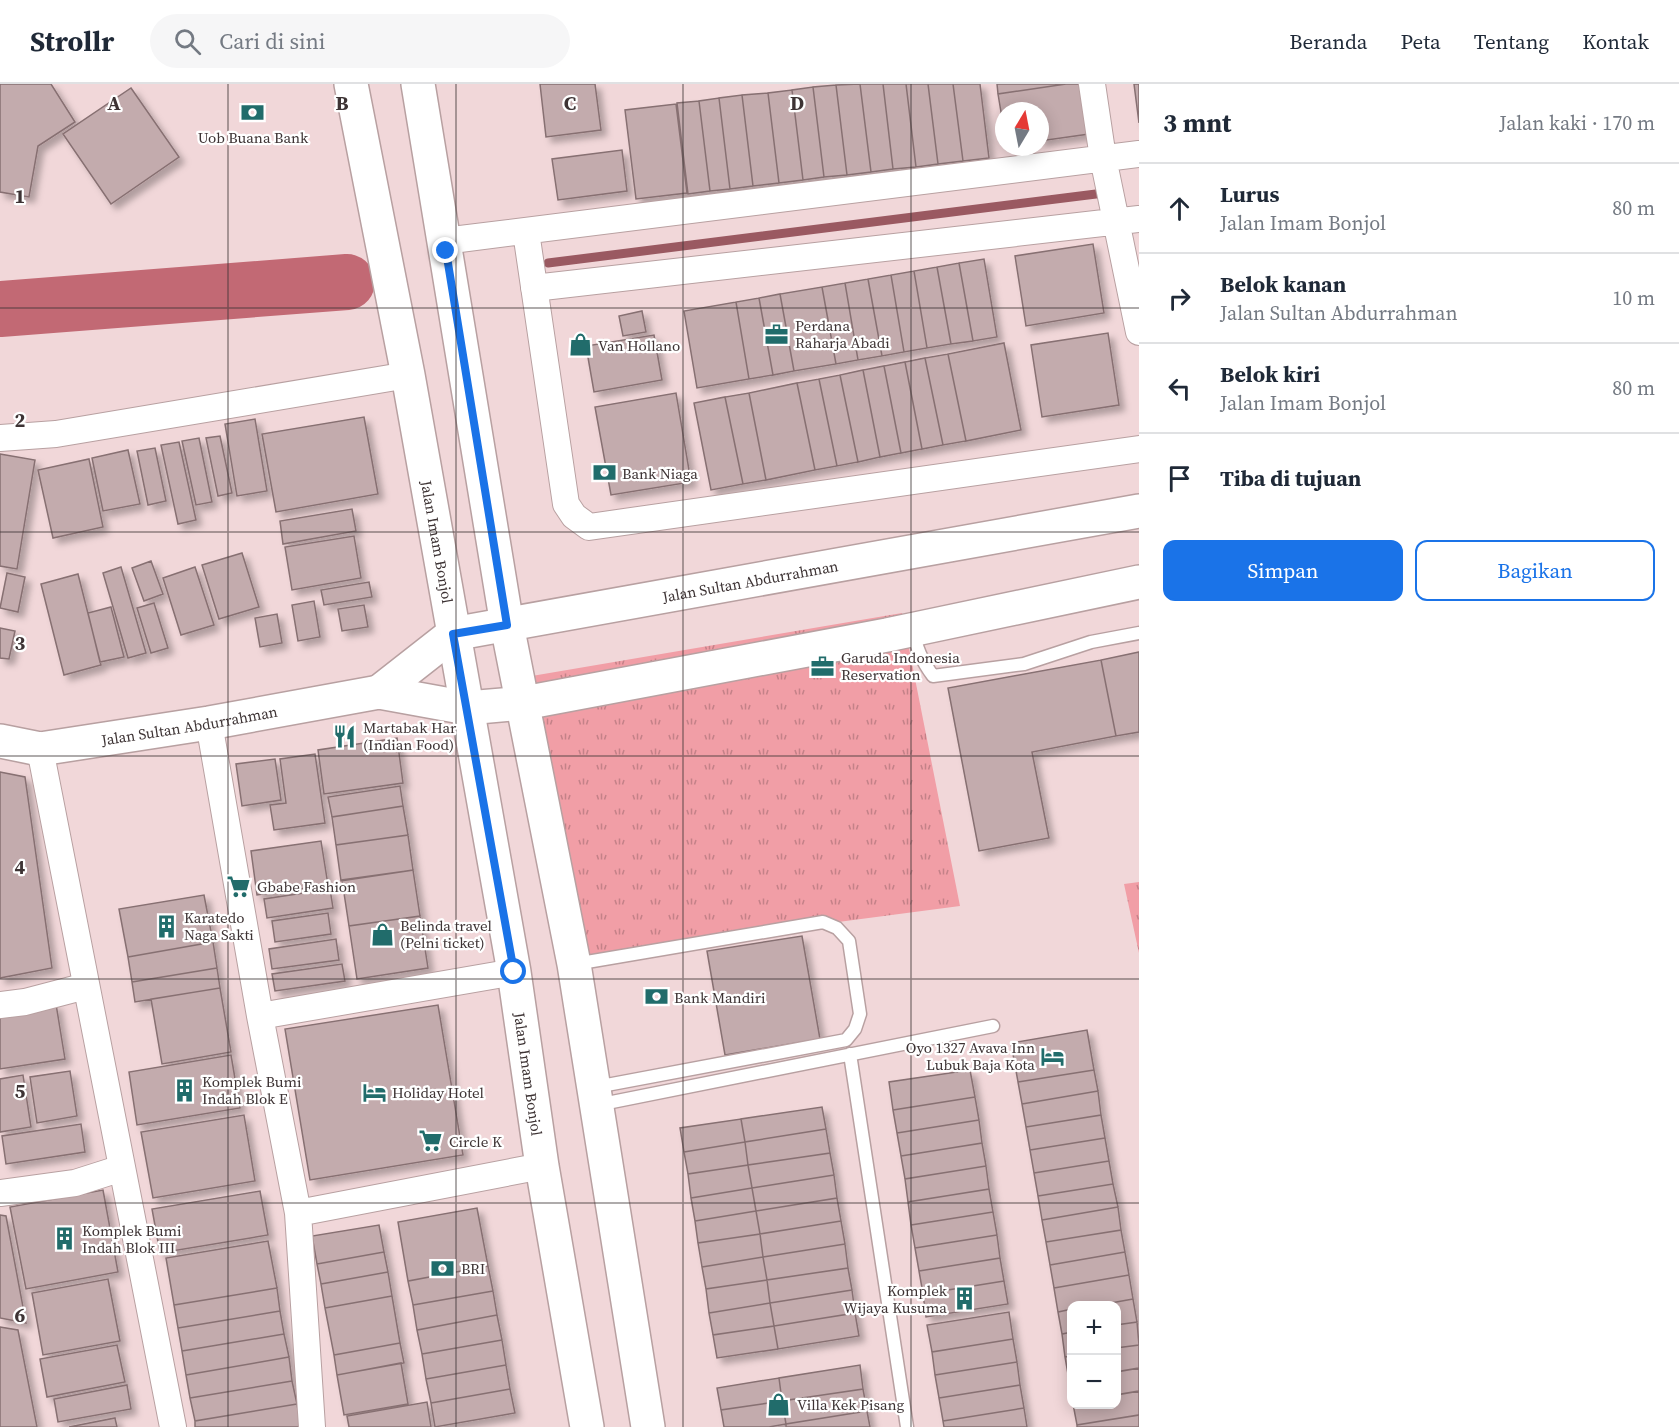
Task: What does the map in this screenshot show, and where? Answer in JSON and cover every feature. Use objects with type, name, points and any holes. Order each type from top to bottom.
[{"type":"main road","name":"Jalan Imam Bonjol","points":[[351,84],[408,375],[514,972],[542,1166],[587,1427]]},
{"type":"main road","points":[[418,84],[507,625],[574,964],[648,1427]]},
{"type":"main road","name":"Jalan Sultan Abdurrahman","points":[[380,692],[453,634],[1139,511]]},
{"type":"main road","name":"Jalan Sultan Abdurrahman","points":[[0,741],[40,749],[209,723],[380,692],[467,708],[524,704],[913,629],[1139,582]]},
{"type":"street","points":[[1092,84],[1103,158],[1128,220],[1139,332]]},
{"type":"street","points":[[445,246],[528,238],[1139,154]]},
{"type":"street","points":[[534,284],[1128,220]]},
{"type":"street","points":[[528,238],[566,504],[574,516],[589,527],[1139,449]]},
{"type":"street","points":[[0,438],[56,434],[408,375]]},
{"type":"street","points":[[209,723],[260,1016],[298,1213],[312,1427]]},
{"type":"street","points":[[40,749],[173,1427]]},
{"type":"street","points":[[260,1016],[514,972]]},
{"type":"street","points":[[0,1005],[25,1002],[86,986]]},
{"type":"street","points":[[298,1213],[542,1166]]},
{"type":"street","points":[[0,1193],[75,1183],[122,1168]]},
{"type":"lane","points":[[913,629],[917,649],[923,663],[933,676],[1024,664],[1091,642],[1139,633]]},
{"type":"lane","points":[[574,964],[823,922],[837,928],[849,941],[860,1014],[855,1029],[846,1040],[595,1096]]},
{"type":"lane","points":[[595,1096],[850,1054],[993,1026]]},
{"type":"lane","points":[[850,1054],[907,1427]]},
{"type":"green space","points":[[902,613],[960,906],[581,956],[520,678]]},
{"type":"green space","points":[[1139,882],[1139,953],[1124,884]]},
{"type":"building","points":[[0,84],[51,84],[75,122],[38,146],[29,197],[0,192]]},
{"type":"building","points":[[540,84],[595,84],[601,130],[546,137]]},
{"type":"building","points":[[860,84],[871,172],[847,175],[836,85]]},
{"type":"building","points":[[860,84],[883,84],[893,169],[871,172]]},
{"type":"building","points":[[883,84],[906,84],[916,167],[893,169]]},
{"type":"building","points":[[906,84],[928,84],[938,164],[916,167]]},
{"type":"building","points":[[928,84],[953,84],[963,161],[938,164]]},
{"type":"building","points":[[953,84],[980,84],[989,158],[963,161]]},
{"type":"building","points":[[997,84],[1066,84],[998,94]]},
{"type":"building","points":[[1066,84],[1082,84],[1089,134],[1049,140],[1049,102],[999,102],[998,94]]},
{"type":"building","points":[[1134,84],[1139,84],[1139,123]]},
{"type":"building","points":[[836,85],[847,175],[824,177],[813,87]]},
{"type":"building","points":[[813,87],[824,177],[803,180],[792,90]]},
{"type":"building","points":[[131,88],[179,157],[111,204],[63,134]]},
{"type":"building","points":[[792,90],[803,180],[779,183],[768,93]]},
{"type":"building","points":[[768,93],[779,183],[753,186],[742,95]]},
{"type":"building","points":[[742,95],[753,186],[730,189],[719,98]]},
{"type":"building","points":[[719,98],[730,189],[710,191],[699,101]]},
{"type":"building","points":[[699,101],[710,191],[688,194],[677,103]]},
{"type":"building","points":[[676,104],[687,193],[636,199],[625,110]]},
{"type":"building","points":[[622,150],[627,191],[558,200],[552,159]]},
{"type":"building","points":[[1093,244],[1104,313],[1026,326],[1015,256]]},
{"type":"building","points":[[984,259],[997,337],[973,341],[959,263]]},
{"type":"building","points":[[959,263],[973,341],[951,344],[937,267]]},
{"type":"building","points":[[937,267],[951,344],[927,348],[914,271]]},
{"type":"building","points":[[914,271],[927,348],[904,352],[891,275]]},
{"type":"building","points":[[891,275],[904,352],[882,356],[868,279]]},
{"type":"building","points":[[868,279],[882,356],[858,360],[845,283]]},
{"type":"building","points":[[845,283],[858,360],[836,364],[822,287]]},
{"type":"building","points":[[822,287],[836,364],[794,371],[780,294]]},
{"type":"building","name":"Perdana Raharja Abadi","points":[[780,294],[794,371],[773,375],[759,298]]},
{"type":"building","points":[[759,298],[773,375],[749,379],[736,302]]},
{"type":"building","points":[[736,302],[749,379],[697,388],[684,311]]},
{"type":"building","points":[[642,311],[646,332],[623,336],[619,316]]},
{"type":"building","points":[[1108,333],[1119,405],[1042,417],[1031,345]]},
{"type":"building","points":[[654,335],[662,380],[594,392],[586,346]]},
{"type":"building","points":[[1004,343],[1021,430],[966,441],[948,354]]},
{"type":"building","points":[[948,354],[966,441],[943,445],[925,358]]},
{"type":"building","points":[[925,358],[943,445],[922,449],[905,362]]},
{"type":"building","points":[[905,362],[922,449],[901,453],[884,366]]},
{"type":"building","points":[[884,366],[901,453],[880,457],[863,370]]},
{"type":"building","points":[[863,370],[880,457],[858,462],[840,375]]},
{"type":"building","points":[[840,375],[858,462],[837,466],[819,379]]},
{"type":"building","points":[[819,379],[837,466],[815,470],[797,383]]},
{"type":"building","points":[[797,383],[815,470],[766,480],[749,393]]},
{"type":"building","points":[[676,393],[691,482],[611,495],[595,407]]},
{"type":"building","points":[[749,393],[766,480],[743,484],[725,397]]},
{"type":"building","points":[[725,397],[743,484],[711,490],[694,403]]},
{"type":"building","points":[[364,417],[378,494],[276,512],[262,434]]},
{"type":"building","points":[[255,419],[267,491],[237,496],[225,424]]},
{"type":"building","points":[[220,436],[232,493],[218,496],[206,438]]},
{"type":"building","points":[[199,438],[212,502],[196,505],[182,441]]},
{"type":"building","points":[[179,442],[196,520],[178,524],[161,445]]},
{"type":"building","points":[[155,448],[166,501],[148,505],[137,451]]},
{"type":"building","points":[[128,450],[140,504],[103,511],[92,458]]},
{"type":"building","points":[[0,454],[35,460],[17,569],[0,566]]},
{"type":"building","points":[[89,459],[103,527],[53,538],[38,470]]},
{"type":"building","points":[[352,509],[356,531],[283,544],[280,521]]},
{"type":"building","points":[[354,536],[361,578],[292,590],[285,547]]},
{"type":"building","points":[[242,553],[259,607],[219,619],[202,565]]},
{"type":"building","points":[[151,561],[163,594],[144,601],[132,568]]},
{"type":"building","points":[[121,567],[146,653],[128,658],[103,573]]},
{"type":"building","points":[[195,567],[214,625],[181,635],[163,578]]},
{"type":"building","points":[[7,573],[25,577],[18,612],[0,608]]},
{"type":"building","points":[[78,574],[101,665],[64,675],[41,584]]},
{"type":"building","points":[[369,582],[372,597],[324,605],[321,590]]},
{"type":"building","points":[[314,601],[320,637],[298,641],[292,605]]},
{"type":"building","points":[[154,603],[168,648],[151,653],[137,608]]},
{"type":"building","points":[[364,605],[368,627],[342,631],[338,609]]},
{"type":"building","points":[[111,607],[124,657],[100,662],[88,613]]},
{"type":"building","points":[[277,614],[282,643],[260,647],[255,618]]},
{"type":"building","points":[[0,628],[15,631],[9,659],[0,658]]},
{"type":"building","points":[[1139,652],[1139,732],[1116,736],[1101,660]]},
{"type":"building","points":[[1101,660],[1116,736],[1032,752],[1049,838],[979,851],[948,688]]},
{"type":"building","points":[[397,738],[403,783],[324,794],[318,750]]},
{"type":"building","points":[[315,754],[325,823],[274,830],[270,805],[286,803],[280,759]]},
{"type":"building","points":[[275,759],[281,800],[242,806],[236,764]]},
{"type":"building","points":[[0,772],[25,777],[52,968],[0,978]]},
{"type":"building","points":[[400,786],[403,806],[332,817],[328,797]]},
{"type":"building","points":[[403,806],[408,835],[336,845],[332,817]]},
{"type":"building","points":[[408,835],[413,870],[341,881],[336,845]]},
{"type":"building","points":[[321,841],[328,885],[257,895],[251,851]]},
{"type":"building","points":[[413,870],[420,916],[349,926],[342,880]]},
{"type":"building","points":[[330,889],[333,908],[267,918],[264,899]]},
{"type":"building","name":"Karatedo Naga Sakti","points":[[204,895],[213,942],[128,957],[119,909]]},
{"type":"building","points":[[328,913],[331,934],[275,942],[272,921]]},
{"type":"building","points":[[420,916],[428,968],[357,979],[349,926]]},
{"type":"building","points":[[802,936],[820,1039],[725,1055],[707,951]]},
{"type":"building","points":[[336,939],[339,960],[272,969],[269,949]]},
{"type":"building","points":[[213,942],[217,968],[132,982],[128,957]]},
{"type":"building","points":[[342,964],[345,981],[275,991],[272,974]]},
{"type":"building","points":[[217,968],[220,988],[135,1002],[132,982]]},
{"type":"building","points":[[220,988],[231,1052],[162,1064],[151,999]]},
{"type":"building","points":[[56,1004],[65,1059],[0,1069],[0,1013]]},
{"type":"building","name":"Holiday Hotel","points":[[438,1005],[463,1155],[310,1180],[285,1029]]},
{"type":"building","name":"Oyo 1327 Avava Inn Lubuk Baja Kota","points":[[1087,1030],[1094,1070],[1018,1082],[1011,1043]]},
{"type":"building","name":"Komplek Bumi Indah Blok E","points":[[231,1055],[240,1108],[137,1125],[129,1072]]},
{"type":"building","points":[[970,1070],[975,1097],[893,1110],[889,1082]]},
{"type":"building","points":[[1094,1070],[1098,1091],[1022,1104],[1018,1082]]},
{"type":"building","points":[[70,1071],[77,1116],[37,1123],[30,1077]]},
{"type":"building","points":[[23,1075],[31,1127],[0,1132],[0,1079]]},
{"type":"building","points":[[1098,1091],[1101,1115],[1026,1127],[1022,1104]]},
{"type":"building","points":[[975,1097],[979,1120],[897,1133],[893,1110]]},
{"type":"building","points":[[822,1107],[826,1129],[745,1142],[741,1119]]},
{"type":"building","points":[[244,1115],[255,1181],[153,1198],[141,1132]]},
{"type":"building","points":[[1101,1115],[1105,1138],[1030,1150],[1026,1127]]},
{"type":"building","points":[[741,1119],[745,1142],[684,1152],[680,1128]]},
{"type":"building","points":[[979,1120],[982,1143],[901,1156],[897,1133]]},
{"type":"building","points":[[81,1124],[85,1152],[6,1164],[2,1136]]},
{"type":"building","points":[[826,1129],[830,1153],[748,1165],[745,1142]]},
{"type":"building","points":[[1105,1138],[1109,1161],[1034,1173],[1030,1150]]},
{"type":"building","points":[[745,1142],[748,1165],[688,1174],[684,1152]]},
{"type":"building","points":[[982,1143],[986,1166],[905,1179],[901,1156]]},
{"type":"building","points":[[830,1153],[834,1175],[752,1188],[748,1165]]},
{"type":"building","points":[[1109,1161],[1113,1184],[1038,1196],[1034,1173]]},
{"type":"building","points":[[748,1165],[752,1188],[691,1198],[688,1174]]},
{"type":"building","points":[[986,1166],[989,1189],[908,1202],[905,1179]]},
{"type":"building","points":[[834,1175],[837,1198],[756,1211],[752,1188]]},
{"type":"building","points":[[1113,1184],[1118,1207],[1042,1220],[1038,1196]]},
{"type":"building","points":[[752,1188],[756,1211],[695,1221],[691,1198]]},
{"type":"building","points":[[989,1189],[993,1212],[911,1225],[908,1202]]},
{"type":"building","name":"Komplek Bumi Indah Blok III","points":[[103,1190],[118,1272],[26,1289],[10,1207]]},
{"type":"building","points":[[260,1191],[268,1235],[160,1253],[152,1209]]},
{"type":"building","points":[[837,1198],[841,1221],[760,1234],[756,1211]]},
{"type":"building","points":[[1118,1207],[1121,1230],[1046,1242],[1042,1220]]},
{"type":"building","points":[[477,1208],[488,1266],[408,1281],[398,1222]]},
{"type":"building","points":[[756,1211],[760,1234],[698,1243],[695,1221]]},
{"type":"building","points":[[993,1212],[997,1235],[915,1248],[911,1225]]},
{"type":"building","points":[[0,1215],[6,1216],[26,1323],[0,1318]]},
{"type":"building","points":[[841,1221],[845,1244],[763,1257],[760,1234]]},
{"type":"building","points":[[379,1225],[384,1252],[317,1264],[312,1236]]},
{"type":"building","points":[[1121,1230],[1125,1252],[1050,1265],[1046,1242]]},
{"type":"building","points":[[760,1234],[763,1257],[702,1267],[698,1243]]},
{"type":"building","points":[[997,1235],[1000,1258],[919,1271],[915,1248]]},
{"type":"building","points":[[268,1241],[277,1288],[174,1305],[166,1258]]},
{"type":"building","points":[[845,1244],[848,1268],[767,1280],[763,1257]]},
{"type":"building","points":[[384,1252],[388,1272],[321,1284],[317,1264]]},
{"type":"building","points":[[1125,1252],[1129,1275],[1054,1288],[1050,1265]]},
{"type":"building","points":[[763,1257],[767,1280],[706,1289],[702,1267]]},
{"type":"building","points":[[1000,1258],[1004,1281],[923,1294],[919,1271]]},
{"type":"building","points":[[488,1266],[493,1291],[413,1305],[408,1281]]},
{"type":"building","points":[[848,1268],[852,1290],[770,1303],[767,1280]]},
{"type":"building","points":[[388,1272],[392,1296],[325,1308],[321,1284]]},
{"type":"building","points":[[1129,1275],[1133,1299],[1067,1301],[1067,1310],[1058,1312],[1054,1288]]},
{"type":"building","points":[[108,1279],[120,1341],[43,1355],[32,1293]]},
{"type":"building","points":[[767,1280],[770,1303],[709,1313],[706,1289]]},
{"type":"building","name":"Komplek Wijaya Kusuma","points":[[1004,1281],[1008,1304],[926,1317],[923,1294]]},
{"type":"building","points":[[277,1288],[280,1311],[178,1328],[174,1305]]},
{"type":"building","points":[[852,1290],[855,1313],[774,1326],[770,1303]]},
{"type":"building","points":[[493,1291],[497,1315],[417,1330],[413,1305]]},
{"type":"building","points":[[392,1296],[400,1343],[334,1355],[325,1308]]},
{"type":"building","points":[[1133,1299],[1137,1322],[1121,1324],[1121,1301]]},
{"type":"building","points":[[770,1303],[774,1326],[713,1335],[709,1313]]},
{"type":"building","points":[[1067,1310],[1067,1333],[1062,1334],[1058,1312]]},
{"type":"building","points":[[280,1311],[284,1334],[182,1351],[178,1328]]},
{"type":"building","points":[[1009,1312],[1013,1339],[932,1352],[927,1325]]},
{"type":"building","points":[[855,1313],[859,1336],[778,1349],[774,1326]]},
{"type":"building","points":[[497,1315],[502,1340],[422,1354],[417,1330]]},
{"type":"building","points":[[1137,1322],[1139,1345],[1121,1347],[1121,1324]]},
{"type":"building","points":[[774,1326],[778,1349],[717,1358],[713,1335]]},
{"type":"building","points":[[0,1327],[18,1330],[37,1427],[0,1427]]},
{"type":"building","points":[[1067,1333],[1067,1357],[1065,1357],[1062,1334]]},
{"type":"building","points":[[284,1334],[289,1357],[186,1375],[182,1351]]},
{"type":"building","points":[[1013,1339],[1017,1362],[935,1375],[932,1352]]},
{"type":"building","points":[[502,1340],[506,1365],[426,1379],[422,1354]]},
{"type":"building","points":[[400,1343],[404,1363],[337,1375],[334,1355]]},
{"type":"building","points":[[117,1345],[125,1382],[47,1397],[40,1359]]},
{"type":"building","points":[[1139,1345],[1139,1368],[1121,1371],[1121,1347]]},
{"type":"building","points":[[289,1357],[292,1381],[190,1398],[186,1375]]},
{"type":"building","points":[[1017,1362],[1020,1385],[939,1398],[935,1375]]},
{"type":"building","points":[[401,1363],[408,1404],[344,1415],[337,1375]]},
{"type":"building","points":[[506,1365],[510,1389],[431,1403],[426,1379]]},
{"type":"building","points":[[860,1365],[863,1389],[782,1401],[779,1378]]},
{"type":"building","points":[[1139,1368],[1139,1391],[1121,1394],[1121,1371]]},
{"type":"building","points":[[779,1378],[782,1401],[721,1410],[717,1388]]},
{"type":"building","points":[[292,1381],[297,1404],[195,1421],[190,1398]]},
{"type":"building","points":[[127,1385],[131,1409],[58,1422],[54,1399]]},
{"type":"building","points":[[1020,1385],[1024,1408],[943,1421],[939,1398]]},
{"type":"building","points":[[510,1389],[515,1413],[435,1427],[431,1403]]},
{"type":"building","points":[[863,1389],[867,1411],[786,1424],[782,1401]]},
{"type":"building","points":[[1139,1391],[1139,1415],[1077,1425],[1074,1409],[1121,1409],[1121,1394]]},
{"type":"building","points":[[782,1401],[786,1424],[769,1427],[724,1427],[721,1410]]},
{"type":"building","points":[[427,1402],[431,1427],[349,1427],[347,1416]]},
{"type":"building","points":[[297,1404],[301,1427],[195,1427],[195,1421]]},
{"type":"building","points":[[1024,1408],[1027,1427],[944,1427],[943,1421]]},
{"type":"building","points":[[867,1411],[870,1427],[786,1427],[786,1424]]},
{"type":"building","points":[[1139,1415],[1139,1427],[1077,1427],[1077,1425]]},
{"type":"building","points":[[115,1418],[117,1427],[69,1427]]},
{"type":"waterway","points":[[548,263],[1096,194]]},
{"type":"waterway","points":[[0,309],[347,282]]},
{"type":"place","name":"Uob Buana Bank","points":[[253,113]]},
{"type":"place","name":"Perdana Raharja Abadi","points":[[777,334]]},
{"type":"place","name":"Van Hollano","points":[[580,345]]},
{"type":"place","name":"Bank Niaga","points":[[604,473]]},
{"type":"place","name":"Garuda Indonesia Reservation","points":[[823,666]]},
{"type":"place","name":"Martabak Har (Indian Food)","points":[[345,736]]},
{"type":"place","name":"Gbabe Fashion","points":[[239,886]]},
{"type":"place","name":"Karatedo Naga Sakti","points":[[166,926]]},
{"type":"place","name":"Belinda travel (Pelni ticket)","points":[[382,934]]},
{"type":"place","name":"Bank Mandiri","points":[[656,997]]},
{"type":"place","name":"Oyo 1327 Avava Inn Lubuk Baja Kota","points":[[1053,1056]]},
{"type":"place","name":"Komplek Bumi Indah Blok E","points":[[184,1090]]},
{"type":"place","name":"Holiday Hotel","points":[[374,1092]]},
{"type":"place","name":"Circle K","points":[[431,1141]]},
{"type":"place","name":"Komplek Bumi Indah Blok III","points":[[64,1239]]},
{"type":"place","name":"BRI","points":[[443,1268]]},
{"type":"place","name":"Komplek Wijaya Kusuma","points":[[965,1299]]},
{"type":"place","name":"Villa Kek Pisang","points":[[779,1404]]},
{"type":"route","points":[[446,251],[507,625],[453,634],[514,972]]}]
